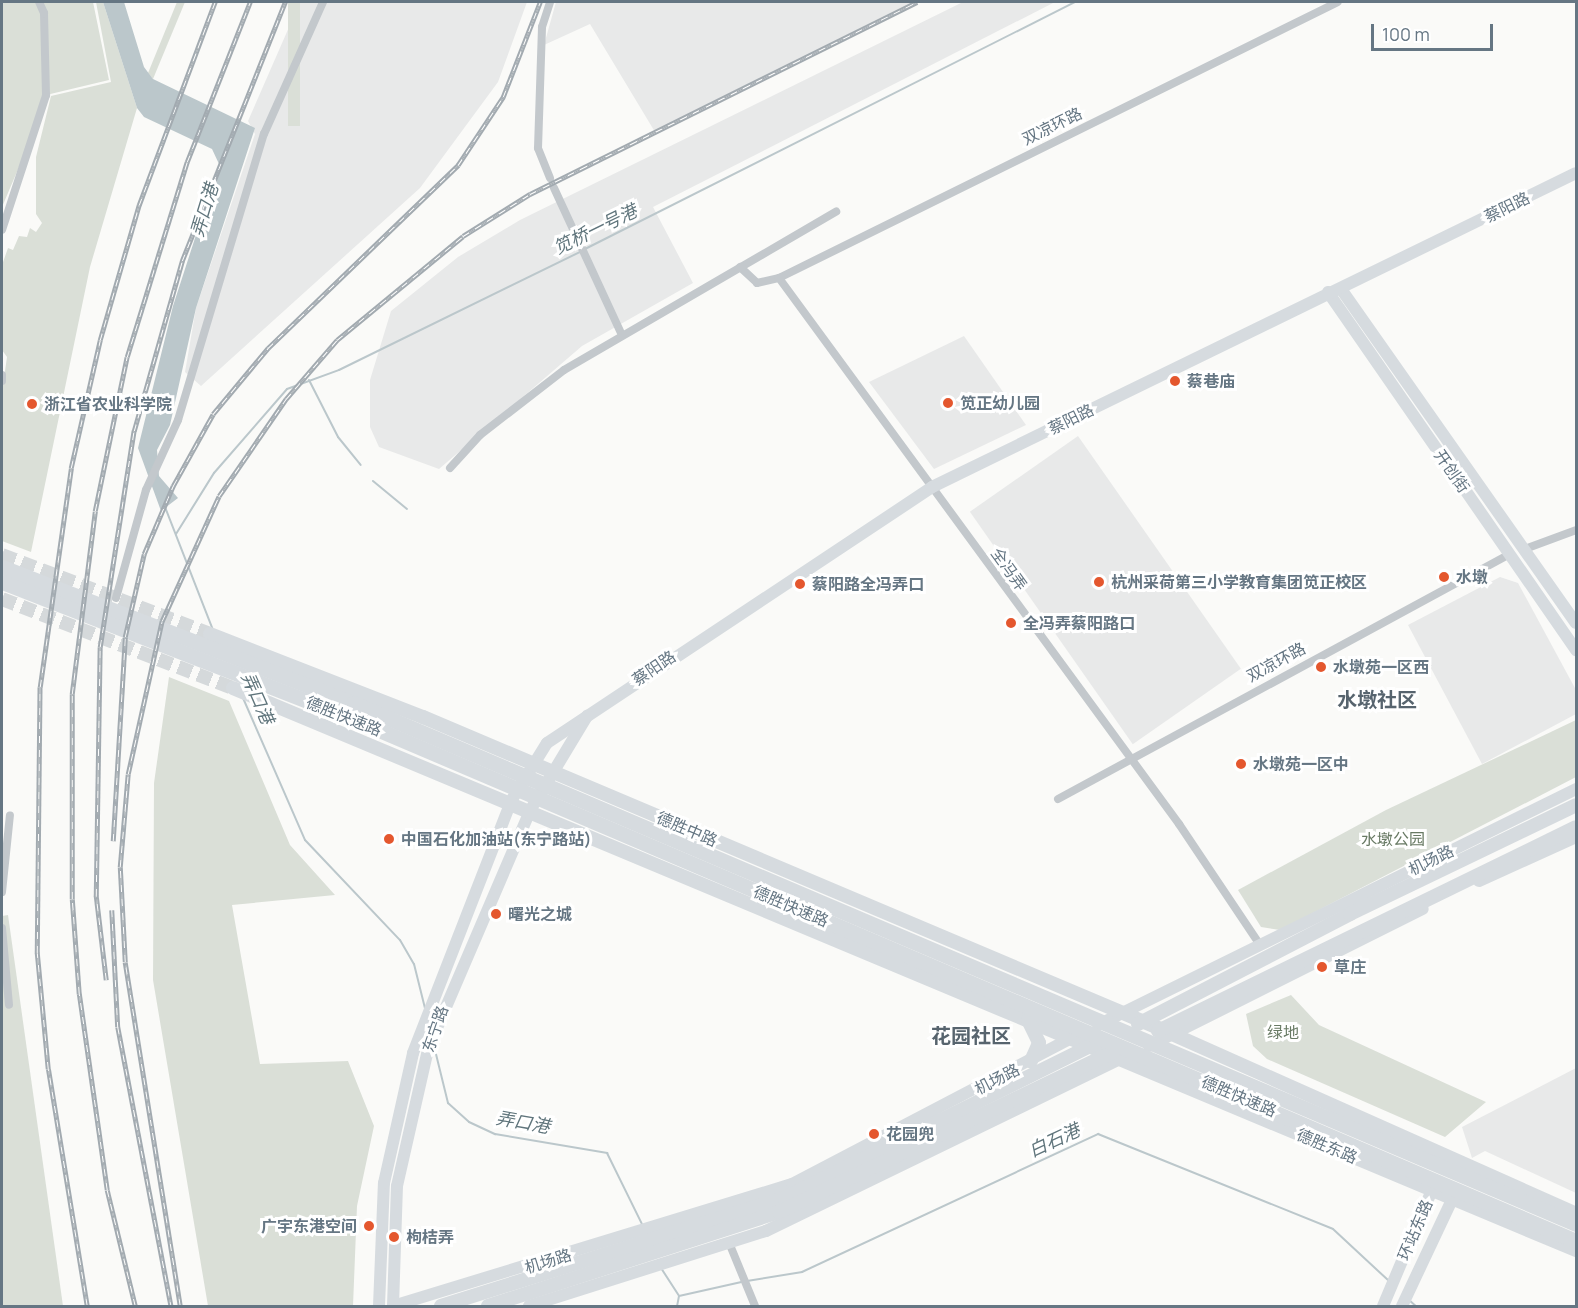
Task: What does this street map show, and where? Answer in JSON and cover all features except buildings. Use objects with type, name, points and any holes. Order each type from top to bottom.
[{"type":"highway","name":"德胜快速路","points":[[2,567],[353,703],[1576,1224]]},
{"type":"highway","name":"德胜快速路","points":[[2,582],[344,715],[1576,1241]]},
{"type":"main road","name":"蔡阳路","points":[[532,763],[547,743],[590,711],[932,487],[1576,173]]},
{"type":"main road","name":"开创街","points":[[1334,290],[1525,549],[1576,623]]},
{"type":"main road","name":"开创街","points":[[1334,290],[1576,650]]},
{"type":"main road","name":"德胜中路","points":[[216,636],[532,763],[1167,1032]]},
{"type":"main road","points":[[240,691],[531,809],[1115,1056]]},
{"type":"main road","name":"东宁路","points":[[393,1306],[397,1186],[421,1072],[450,990],[531,809],[551,771],[590,711]]},
{"type":"main road","name":"东宁路","points":[[380,1306],[384,1183],[412,1053],[511,801],[532,763]]},
{"type":"main road","name":"机场路","points":[[393,1306],[533,1272],[639,1253],[675,1243],[705,1220],[828,1168],[1031,1062],[1072,1037],[1576,789]]},
{"type":"main road","name":"机场路","points":[[705,1220],[848,1170],[993,1094],[1144,1022],[1350,914],[1576,805]]},
{"type":"main road","name":"机场路","points":[[1167,1032],[1576,827]]},
{"type":"main road","name":"机场路","points":[[675,1243],[732,1251],[1115,1056],[1576,837]]},
{"type":"main road","points":[[1024,1017],[1038,1033],[1031,1062]]},
{"type":"main road","points":[[1167,1032],[1576,1212]]},
{"type":"main road","name":"德胜东路","points":[[1115,1056],[1576,1250]]},
{"type":"main road","points":[[971,1093],[993,1094]]},
{"type":"main road","name":"机场路","points":[[488,1306],[639,1253],[779,1212],[936,1146]]},
{"type":"main road","name":"环站东路","points":[[1383,1306],[1447,1154]]},
{"type":"main road","name":"环站东路","points":[[1402,1306],[1468,1163]]},
{"type":"main road","name":"德胜东路","points":[[1545,1237],[1576,1256]]},
{"type":"main road","name":"机场路","points":[[529,1306],[639,1253]]},
{"type":"main road","name":"机场路","points":[[441,1306],[533,1272]]},
{"type":"street","points":[[2,230],[3,215],[46,95],[44,13],[39,2]]},
{"type":"street","points":[[116,598],[146,490],[162,464],[264,134],[323,2]]},
{"type":"street","points":[[550,2],[542,27],[538,148],[550,178]]},
{"type":"street","name":"双凉环路","points":[[779,278],[1338,2]]},
{"type":"street","points":[[554,188],[622,335]]},
{"type":"street","points":[[450,468],[480,435],[564,370],[836,212]]},
{"type":"street","points":[[740,267],[757,284],[779,278]]},
{"type":"street","name":"全冯弄","points":[[779,278],[1127,759],[1179,824],[1260,945]]},
{"type":"street","points":[[2,375],[2,381]]},
{"type":"street","points":[[1525,549],[1576,530]]},
{"type":"street","name":"双凉环路","points":[[1058,798],[1510,554]]},
{"type":"street","points":[[2,892],[10,815]]},
{"type":"street","points":[[2,927],[9,1005]]},
{"type":"street","points":[[732,1251],[753,1302]]},
{"type":"shaded area","points":[[103,2],[124,2],[144,67],[153,79],[255,128],[196,308],[170,425],[157,450],[159,476],[178,498],[161,511],[138,448],[173,306],[219,164],[212,149],[144,117],[137,108]]},
{"type":"shaded area","points":[[300,2],[527,2],[498,82],[420,188],[201,386],[185,372],[196,308],[255,134],[248,121]]},
{"type":"shaded area","points":[[556,2],[918,2],[655,132],[590,24],[544,45]]},
{"type":"shaded area","points":[[963,2],[1055,2],[653,207],[693,283],[582,346],[439,469],[379,447],[370,427],[370,380],[391,311],[458,257],[520,220]]},
{"type":"shaded area","name":"笕正幼儿园","points":[[964,336],[1026,425],[934,469],[869,382]]},
{"type":"shaded area","name":"杭州采荷第三小学教育集团笕正校区","points":[[1078,436],[1241,669],[1133,744],[970,512]]},
{"type":"shaded area","points":[[1500,577],[1518,583],[1576,690],[1576,714],[1482,764],[1408,625]]},
{"type":"shaded area","points":[[1576,1068],[1576,1193],[1485,1151],[1472,1158],[1462,1127]]},
{"type":"green space","points":[[2,2],[93,2],[109,80],[42,96],[33,134],[2,207]]},
{"type":"green space","name":"浙江省农业科学院","points":[[96,2],[103,2],[137,108],[90,267],[31,552],[2,541],[2,392],[7,357],[2,350],[2,265],[8,248],[13,250],[19,236],[27,237],[30,228],[36,232],[42,223],[36,214],[36,157],[51,96],[111,82]]},
{"type":"green space","points":[[177,2],[185,2],[153,79],[148,73]]},
{"type":"green space","points":[[288,2],[300,2],[300,126],[288,126]]},
{"type":"green space","points":[[169,677],[229,701],[290,845],[335,895],[232,905],[260,1064],[348,1061],[374,1126],[357,1206],[353,1306],[208,1306],[153,980],[154,783]]},
{"type":"green space","name":"水墩公园","points":[[1576,720],[1576,777],[1280,930],[1261,927],[1238,890],[1386,810]]},
{"type":"green space","points":[[8,915],[63,1306],[2,1306],[2,916]]},
{"type":"green space","name":"绿地","points":[[1291,995],[1319,1025],[1486,1102],[1445,1137],[1267,1059],[1253,1046],[1246,1014]]},
{"type":"waterway","name":"笕桥一号港","points":[[585,249],[1075,2]]},
{"type":"waterway","name":"笕桥一号港","points":[[176,534],[214,473],[287,389],[339,370],[580,252]]},
{"type":"waterway","points":[[309,380],[338,437],[361,465]]},
{"type":"waterway","points":[[373,481],[407,509]]},
{"type":"waterway","name":"弄口港","points":[[165,507],[213,630]]},
{"type":"waterway","name":"弄口港","points":[[243,698],[305,840],[400,940],[414,964],[425,1008]]},
{"type":"waterway","name":"弄口港","points":[[434,1046],[448,1103],[469,1122],[495,1134],[607,1153],[642,1224]]},
{"type":"waterway","name":"白石港","points":[[747,1281],[802,1272],[1098,1134],[1333,1229],[1390,1282]]},
{"type":"waterway","name":"弄口港","points":[[661,1268],[679,1296],[677,1306]]},
{"type":"waterway","name":"白石港","points":[[679,1296],[741,1282]]},
{"type":"waterway","name":"白石港","points":[[1409,1300],[1416,1306]]},
{"type":"tunnel","points":[[2,555],[210,634]]},
{"type":"tunnel","points":[[2,599],[233,688]]},
{"type":"railway","points":[[87,1306],[48,1069],[37,953],[40,687],[71,468],[100,340],[139,205],[215,2]]},
{"type":"railway","points":[[135,1306],[107,1190],[79,994],[72,899],[72,694],[95,511],[127,357],[187,162],[250,2]]},
{"type":"railway","points":[[106,980],[96,896],[100,647],[134,431],[182,261],[285,2]]},
{"type":"railway","points":[[113,841],[125,637],[144,554],[173,486],[213,414],[268,348],[458,165],[503,97],[540,2]]},
{"type":"railway","points":[[180,1306],[125,962],[120,867],[128,774],[162,621],[219,496],[286,399],[337,340],[463,236],[530,194],[917,2]]},
{"type":"railway","points":[[112,910],[118,1027],[171,1306]]},
{"type":"place","name":"蔡巷庙","points":[[1175,381]]},
{"type":"place","name":"笕正幼儿园","points":[[948,403]]},
{"type":"place","name":"浙江省农业科学院","points":[[32,404]]},
{"type":"place","name":"水墩","points":[[1444,577]]},
{"type":"place","name":"杭州采荷第三小学教育集团笕正校区","points":[[1099,582]]},
{"type":"place","name":"蔡阳路全冯弄口","points":[[800,584]]},
{"type":"place","name":"全冯弄蔡阳路口","points":[[1011,623]]},
{"type":"place","name":"水墩苑一区西","points":[[1321,667]]},
{"type":"place","name":"水墩苑一区中","points":[[1241,764]]},
{"type":"place","name":"中国石化加油站(东宁路站)","points":[[389,839]]},
{"type":"place","name":"曙光之城","points":[[496,914]]},
{"type":"place","name":"草庄","points":[[1322,967]]},
{"type":"place","name":"花园兜","points":[[874,1134]]},
{"type":"place","name":"广宇东港空间","points":[[369,1226]]},
{"type":"place","name":"枸桔弄","points":[[394,1237]]},
{"type":"district","name":"水墩社区","points":[[1377,699]]},
{"type":"district","name":"花园社区","points":[[971,1035]]}]
